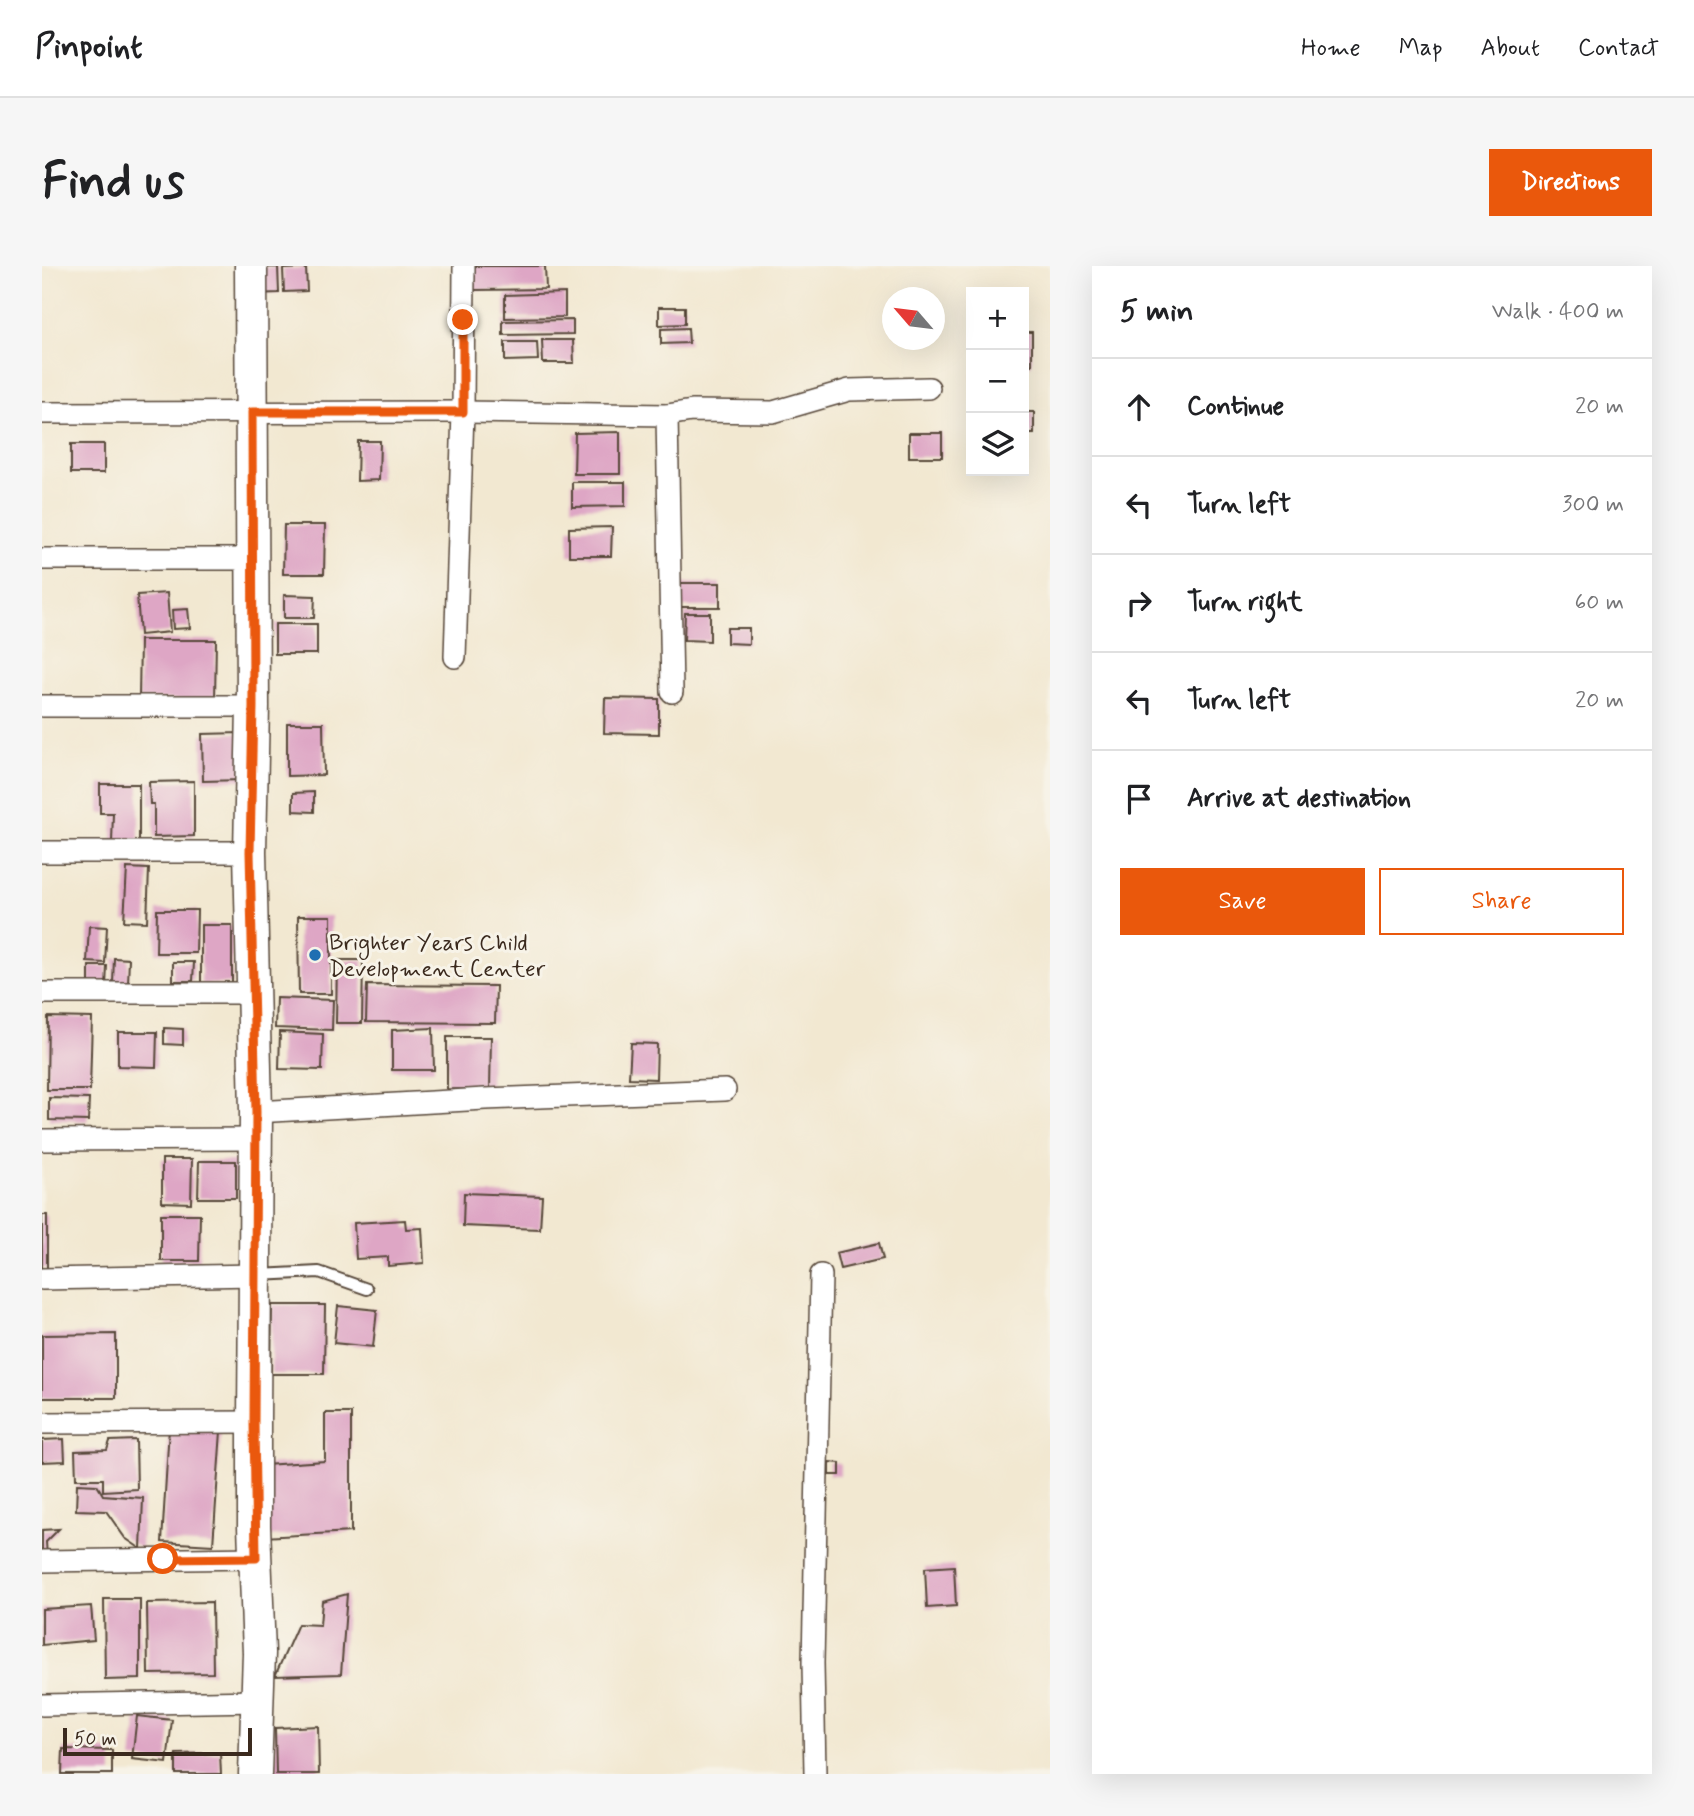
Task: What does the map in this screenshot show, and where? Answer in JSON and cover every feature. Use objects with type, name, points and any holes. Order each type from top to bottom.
[{"type":"street","points":[[251,266],[253,706],[250,852],[256,1125],[254,1422],[258,1701],[255,1774]]},
{"type":"street","points":[[455,657],[463,412],[464,266]]},
{"type":"street","points":[[42,413],[463,412],[667,415],[692,411],[773,412],[849,390],[929,388]]},
{"type":"street","points":[[667,415],[672,692]]},
{"type":"street","points":[[42,559],[252,559]]},
{"type":"street","points":[[42,706],[253,706]]},
{"type":"street","points":[[42,852],[250,852]]},
{"type":"street","points":[[42,993],[253,993]]},
{"type":"street","points":[[42,1140],[256,1125],[485,1099],[725,1090]]},
{"type":"street","points":[[42,1279],[256,1275]]},
{"type":"street","points":[[815,1774],[813,1663],[821,1275]]},
{"type":"street","points":[[42,1423],[254,1422]]},
{"type":"street","points":[[42,1562],[256,1558]]},
{"type":"street","points":[[42,1705],[258,1701]]},
{"type":"lane","points":[[256,1275],[319,1272],[367,1289]]},
{"type":"building","points":[[473,266],[545,266],[546,289],[474,290]]},
{"type":"building","points":[[278,267],[279,293],[252,294],[252,268]]},
{"type":"building","points":[[306,268],[307,291],[284,292],[283,269]]},
{"type":"building","points":[[565,293],[565,317],[505,318],[505,295]]},
{"type":"building","points":[[659,307],[685,307],[685,324],[659,325]]},
{"type":"building","points":[[573,320],[573,334],[503,335],[503,321]]},
{"type":"building","points":[[688,328],[689,343],[661,344],[661,329]]},
{"type":"building","points":[[1029,332],[1032,332],[1032,365],[1029,365]]},
{"type":"building","points":[[542,340],[573,340],[574,363],[543,363]]},
{"type":"building","points":[[505,342],[537,342],[538,360],[505,361]]},
{"type":"building","points":[[1029,412],[1034,412],[1034,434],[1029,434]]},
{"type":"building","points":[[620,432],[620,474],[574,474],[575,433]]},
{"type":"building","points":[[909,433],[942,433],[942,457],[909,457]]},
{"type":"building","points":[[358,441],[380,441],[379,480],[357,481]]},
{"type":"building","points":[[71,444],[104,444],[104,473],[71,473]]},
{"type":"building","points":[[572,482],[625,482],[625,506],[572,507]]},
{"type":"building","points":[[284,525],[325,525],[324,574],[283,574]]},
{"type":"building","points":[[612,527],[611,556],[569,556],[569,528]]},
{"type":"building","points":[[677,583],[720,583],[720,607],[678,607]]},
{"type":"building","points":[[167,593],[170,632],[140,635],[137,595]]},
{"type":"building","points":[[284,595],[315,596],[314,618],[284,618]]},
{"type":"building","points":[[188,609],[190,628],[173,629],[172,610]]},
{"type":"building","points":[[685,613],[710,613],[710,641],[684,640]]},
{"type":"building","points":[[275,624],[317,624],[317,654],[275,654]]},
{"type":"building","points":[[727,628],[749,628],[749,644],[727,643]]},
{"type":"building","points":[[140,640],[216,640],[215,700],[139,699]]},
{"type":"building","points":[[605,698],[659,699],[659,734],[604,733]]},
{"type":"building","points":[[287,723],[323,723],[324,775],[287,776]]},
{"type":"building","points":[[241,733],[243,780],[203,781],[202,734]]},
{"type":"building","points":[[194,781],[194,836],[154,837],[154,804],[150,804],[149,782]]},
{"type":"building","points":[[100,784],[139,784],[139,843],[112,843],[113,813],[100,813]]},
{"type":"building","points":[[314,792],[314,812],[293,811],[293,793]]},
{"type":"building","points":[[127,868],[149,869],[147,922],[124,921]]},
{"type":"building","points":[[157,910],[197,910],[196,953],[156,953]]},
{"type":"building","name":"Brighter Years Child Development Center","points":[[298,916],[331,916],[331,994],[299,994]]},
{"type":"building","points":[[201,925],[232,925],[232,984],[201,984]]},
{"type":"building","points":[[89,926],[107,927],[105,963],[87,962]]},
{"type":"building","points":[[114,958],[129,959],[128,984],[113,983]]},
{"type":"building","points":[[337,960],[363,960],[362,1023],[336,1023]]},
{"type":"building","points":[[173,962],[194,962],[193,981],[173,981]]},
{"type":"building","points":[[89,966],[107,966],[106,986],[89,986]]},
{"type":"building","points":[[367,985],[496,986],[495,1023],[366,1022]]},
{"type":"building","points":[[276,998],[333,1000],[332,1030],[275,1028]]},
{"type":"building","points":[[48,1017],[92,1018],[90,1090],[47,1090]]},
{"type":"building","points":[[164,1028],[183,1029],[183,1045],[164,1044]]},
{"type":"building","points":[[433,1028],[434,1070],[392,1070],[392,1030]]},
{"type":"building","points":[[118,1032],[157,1032],[156,1067],[118,1066]]},
{"type":"building","points":[[280,1032],[323,1034],[322,1070],[279,1069]]},
{"type":"building","points":[[447,1037],[491,1037],[490,1090],[447,1089]]},
{"type":"building","points":[[631,1043],[657,1044],[656,1079],[629,1078]]},
{"type":"building","points":[[49,1098],[89,1099],[88,1121],[49,1120]]},
{"type":"building","points":[[162,1159],[192,1159],[191,1203],[162,1202]]},
{"type":"building","points":[[199,1161],[236,1161],[236,1198],[198,1198]]},
{"type":"building","points":[[464,1193],[542,1196],[540,1229],[463,1226]]},
{"type":"building","points":[[161,1214],[200,1214],[199,1261],[161,1261]]},
{"type":"building","points":[[42,1215],[47,1215],[47,1268],[42,1268]]},
{"type":"building","points":[[405,1220],[406,1229],[422,1228],[424,1263],[388,1266],[388,1257],[356,1259],[354,1223]]},
{"type":"building","points":[[879,1243],[883,1259],[840,1269],[836,1253]]},
{"type":"building","points":[[272,1305],[325,1305],[324,1374],[271,1374]]},
{"type":"building","points":[[338,1306],[377,1310],[373,1347],[334,1343]]},
{"type":"building","points":[[116,1334],[116,1398],[42,1398],[42,1335]]},
{"type":"building","points":[[325,1413],[351,1413],[351,1532],[264,1537],[264,1465],[325,1461]]},
{"type":"building","points":[[169,1428],[221,1431],[213,1545],[162,1542]]},
{"type":"building","points":[[64,1439],[65,1461],[42,1462],[42,1440]]},
{"type":"building","points":[[136,1440],[137,1489],[103,1491],[103,1479],[76,1479],[75,1451],[107,1450],[110,1441]]},
{"type":"building","points":[[829,1462],[840,1463],[840,1475],[829,1475]]},
{"type":"building","points":[[77,1484],[97,1485],[103,1495],[143,1498],[141,1549],[125,1538],[106,1511],[76,1510]]},
{"type":"building","points":[[59,1529],[46,1542],[47,1556],[42,1556],[42,1530]]},
{"type":"building","points":[[954,1566],[956,1606],[927,1608],[925,1568]]},
{"type":"building","points":[[347,1594],[341,1674],[275,1676],[298,1624],[320,1625],[322,1601]]},
{"type":"building","points":[[104,1599],[140,1599],[140,1679],[105,1680]]},
{"type":"building","points":[[212,1602],[213,1673],[148,1674],[147,1603]]},
{"type":"building","points":[[91,1606],[94,1640],[42,1645],[42,1609]]},
{"type":"building","points":[[137,1716],[172,1720],[167,1763],[132,1759]]},
{"type":"building","points":[[318,1726],[319,1774],[276,1774],[275,1728]]},
{"type":"building","points":[[63,1749],[112,1750],[112,1774],[62,1774]]},
{"type":"building","points":[[220,1753],[221,1774],[176,1774],[176,1754]]},
{"type":"place","name":"Brighter Years Child Development Center","points":[[315,955]]},
{"type":"route","points":[[163,1559],[256,1558],[256,1112],[250,852],[253,706],[252,412],[463,412],[463,320]]}]
